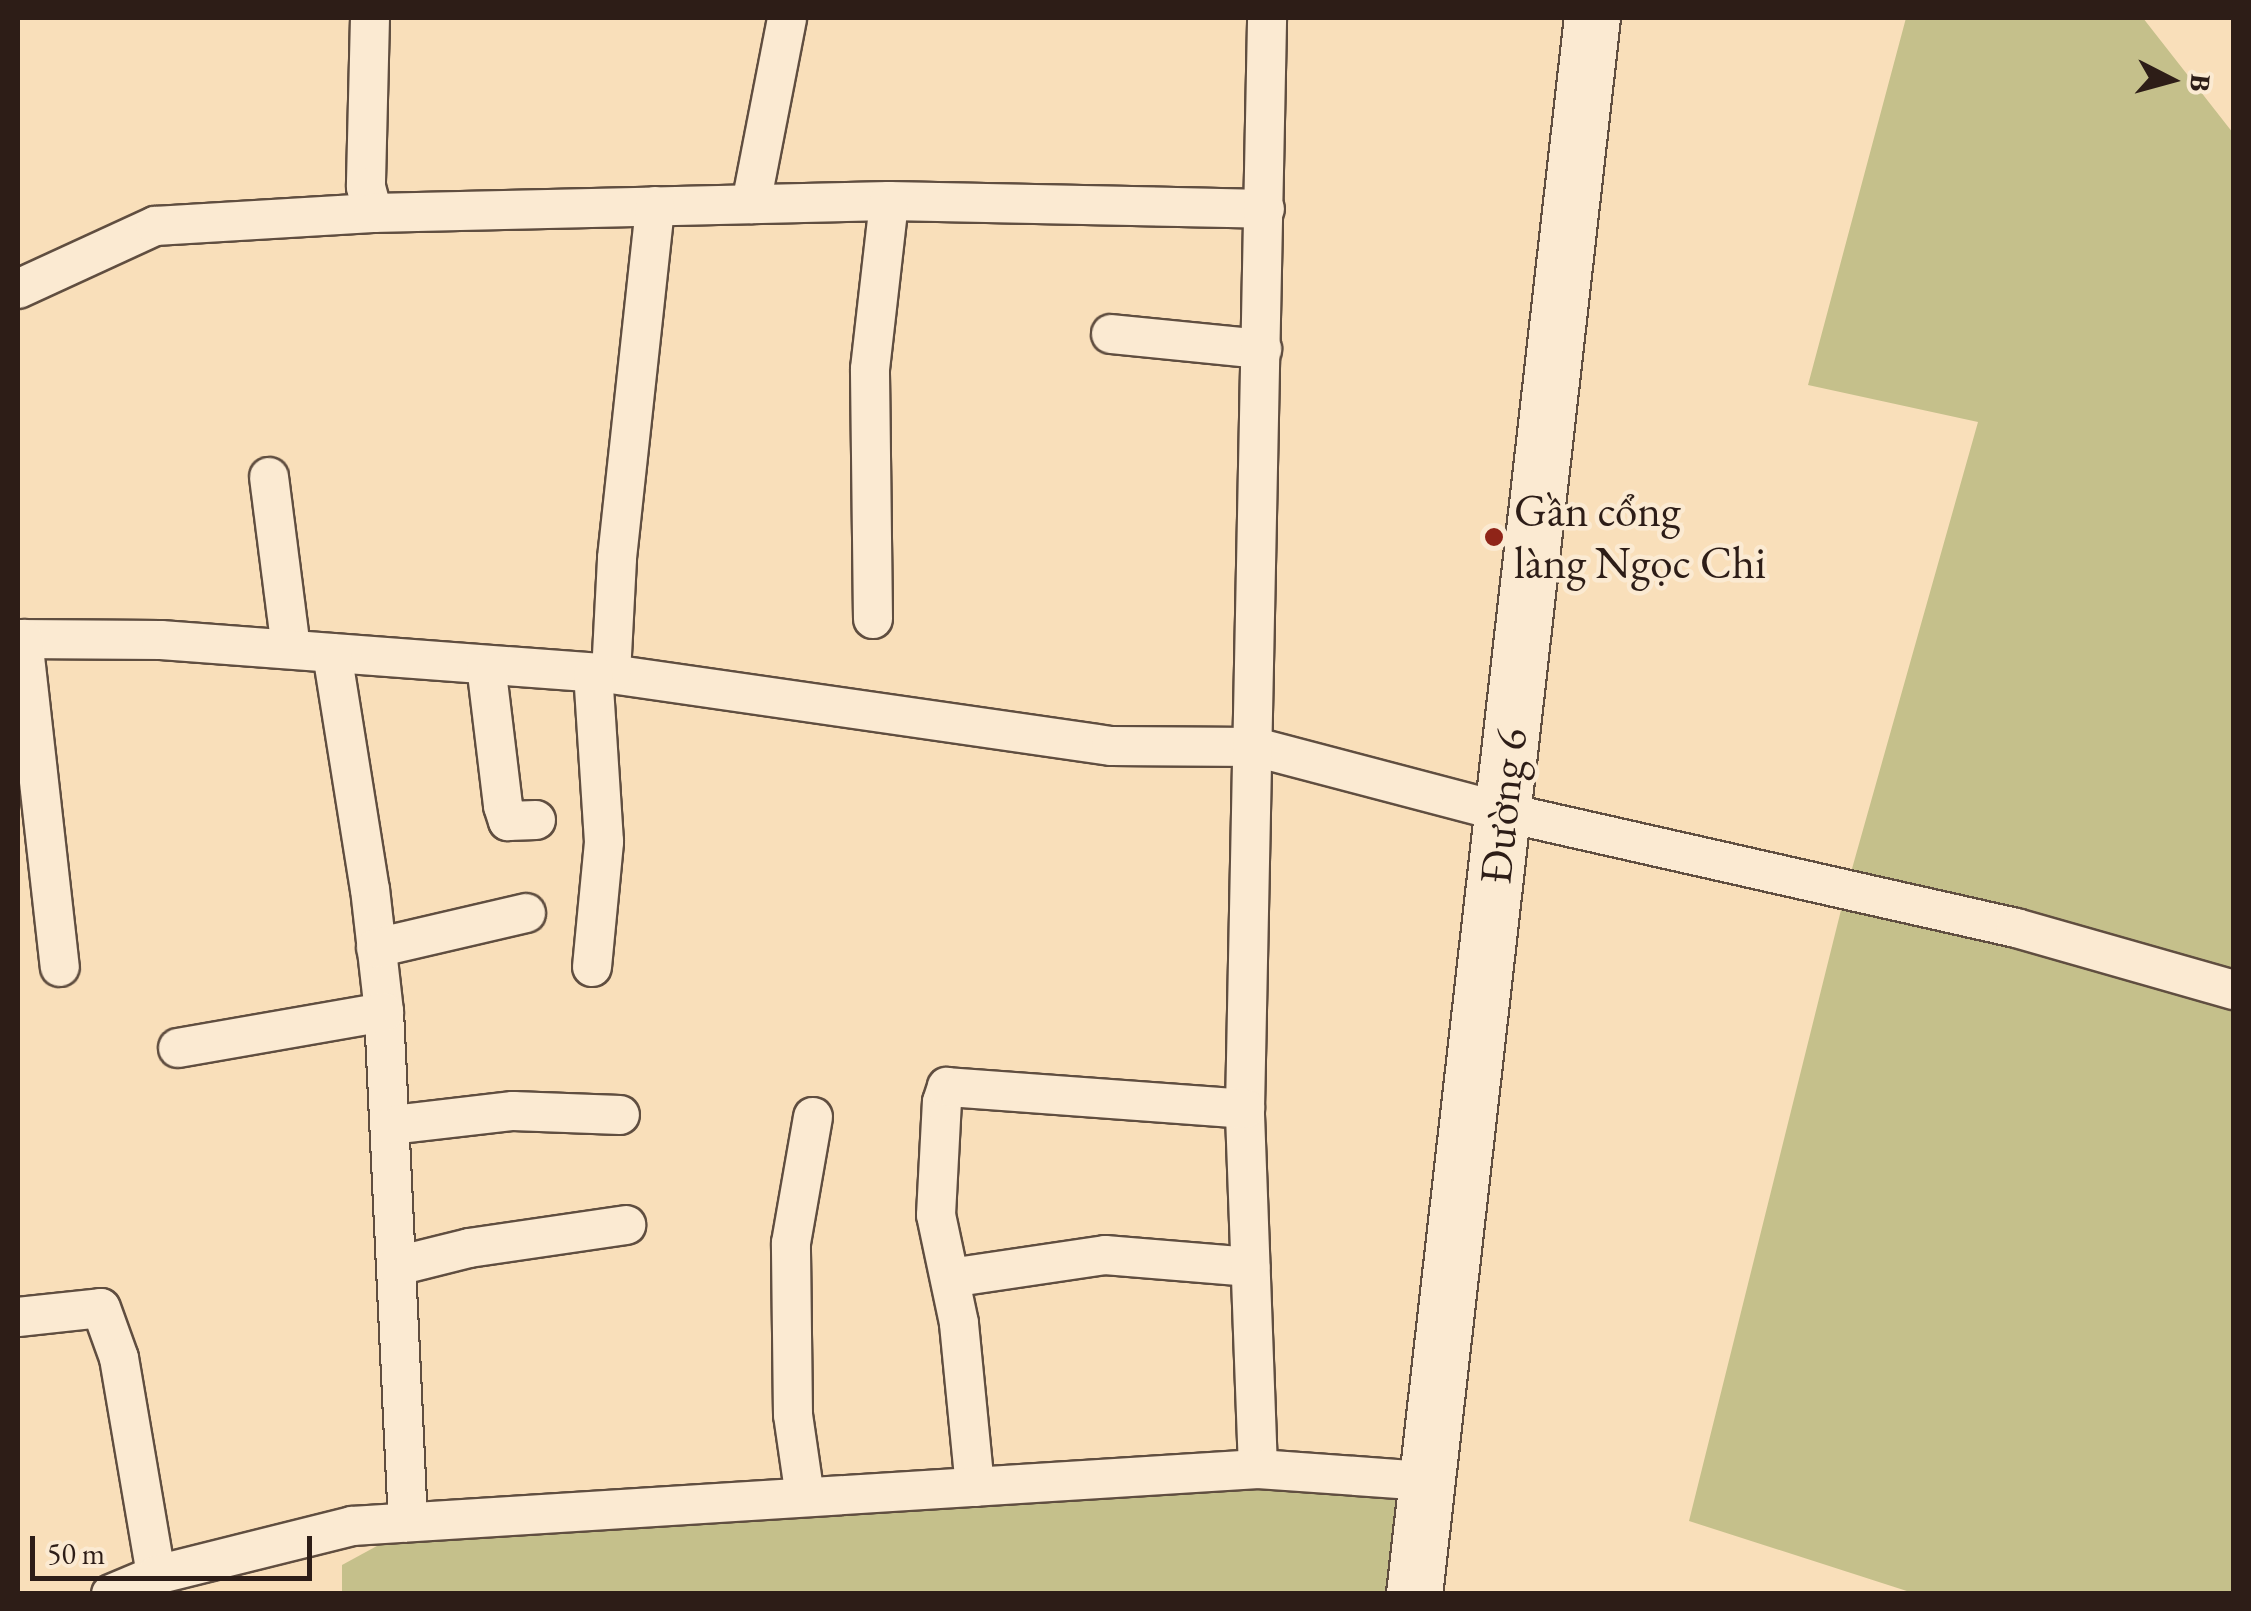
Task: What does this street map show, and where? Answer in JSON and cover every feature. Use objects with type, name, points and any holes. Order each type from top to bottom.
[{"type":"main road","name":"Đường 6","points":[[1414,1594],[1592,18]]},
{"type":"street","points":[[370,18],[366,186],[373,213]]},
{"type":"street","points":[[751,204],[787,18]]},
{"type":"street","points":[[1258,1469],[1245,1109],[1267,18]]},
{"type":"street","points":[[18,289],[155,226],[373,213],[751,204],[889,202],[1264,209]]},
{"type":"street","points":[[872,618],[870,369],[889,202]]},
{"type":"street","points":[[592,967],[604,842],[602,674],[655,206]]},
{"type":"street","points":[[1111,334],[1262,348]]},
{"type":"street","points":[[269,477],[291,650]]},
{"type":"street","points":[[60,968],[20,639],[161,640],[602,674],[1111,746],[1255,747],[1502,812],[2016,928],[2234,990]]},
{"type":"street","points":[[332,653],[384,1012],[408,1522]]},
{"type":"street","points":[[486,665],[502,806],[508,821],[536,820]]},
{"type":"street","points":[[376,948],[526,912]]},
{"type":"street","points":[[178,1048],[384,1012]]},
{"type":"street","points":[[975,1487],[960,1324],[936,1216],[946,1087],[1245,1109]]},
{"type":"street","points":[[392,1124],[513,1111],[620,1116]]},
{"type":"street","points":[[805,1497],[792,1415],[791,1243],[813,1118]]},
{"type":"street","points":[[397,1266],[469,1248],[626,1225]]},
{"type":"street","points":[[950,1278],[1105,1255],[1251,1267]]},
{"type":"street","points":[[18,1317],[101,1308],[119,1358],[156,1575]]},
{"type":"street","points":[[111,1594],[156,1575],[352,1526],[1258,1469],[1426,1480]]},
{"type":"shaded area","points":[[1906,18],[2143,18],[2233,133],[2233,1593],[1913,1593],[1689,1521],[1846,890],[1978,422],[1808,385]]},
{"type":"shaded area","points":[[1258,1469],[1427,1481],[1414,1593],[342,1594],[342,1565],[410,1528]]},
{"type":"place","name":"Gần cổng làng Ngọc Chi","points":[[1494,537]]}]
